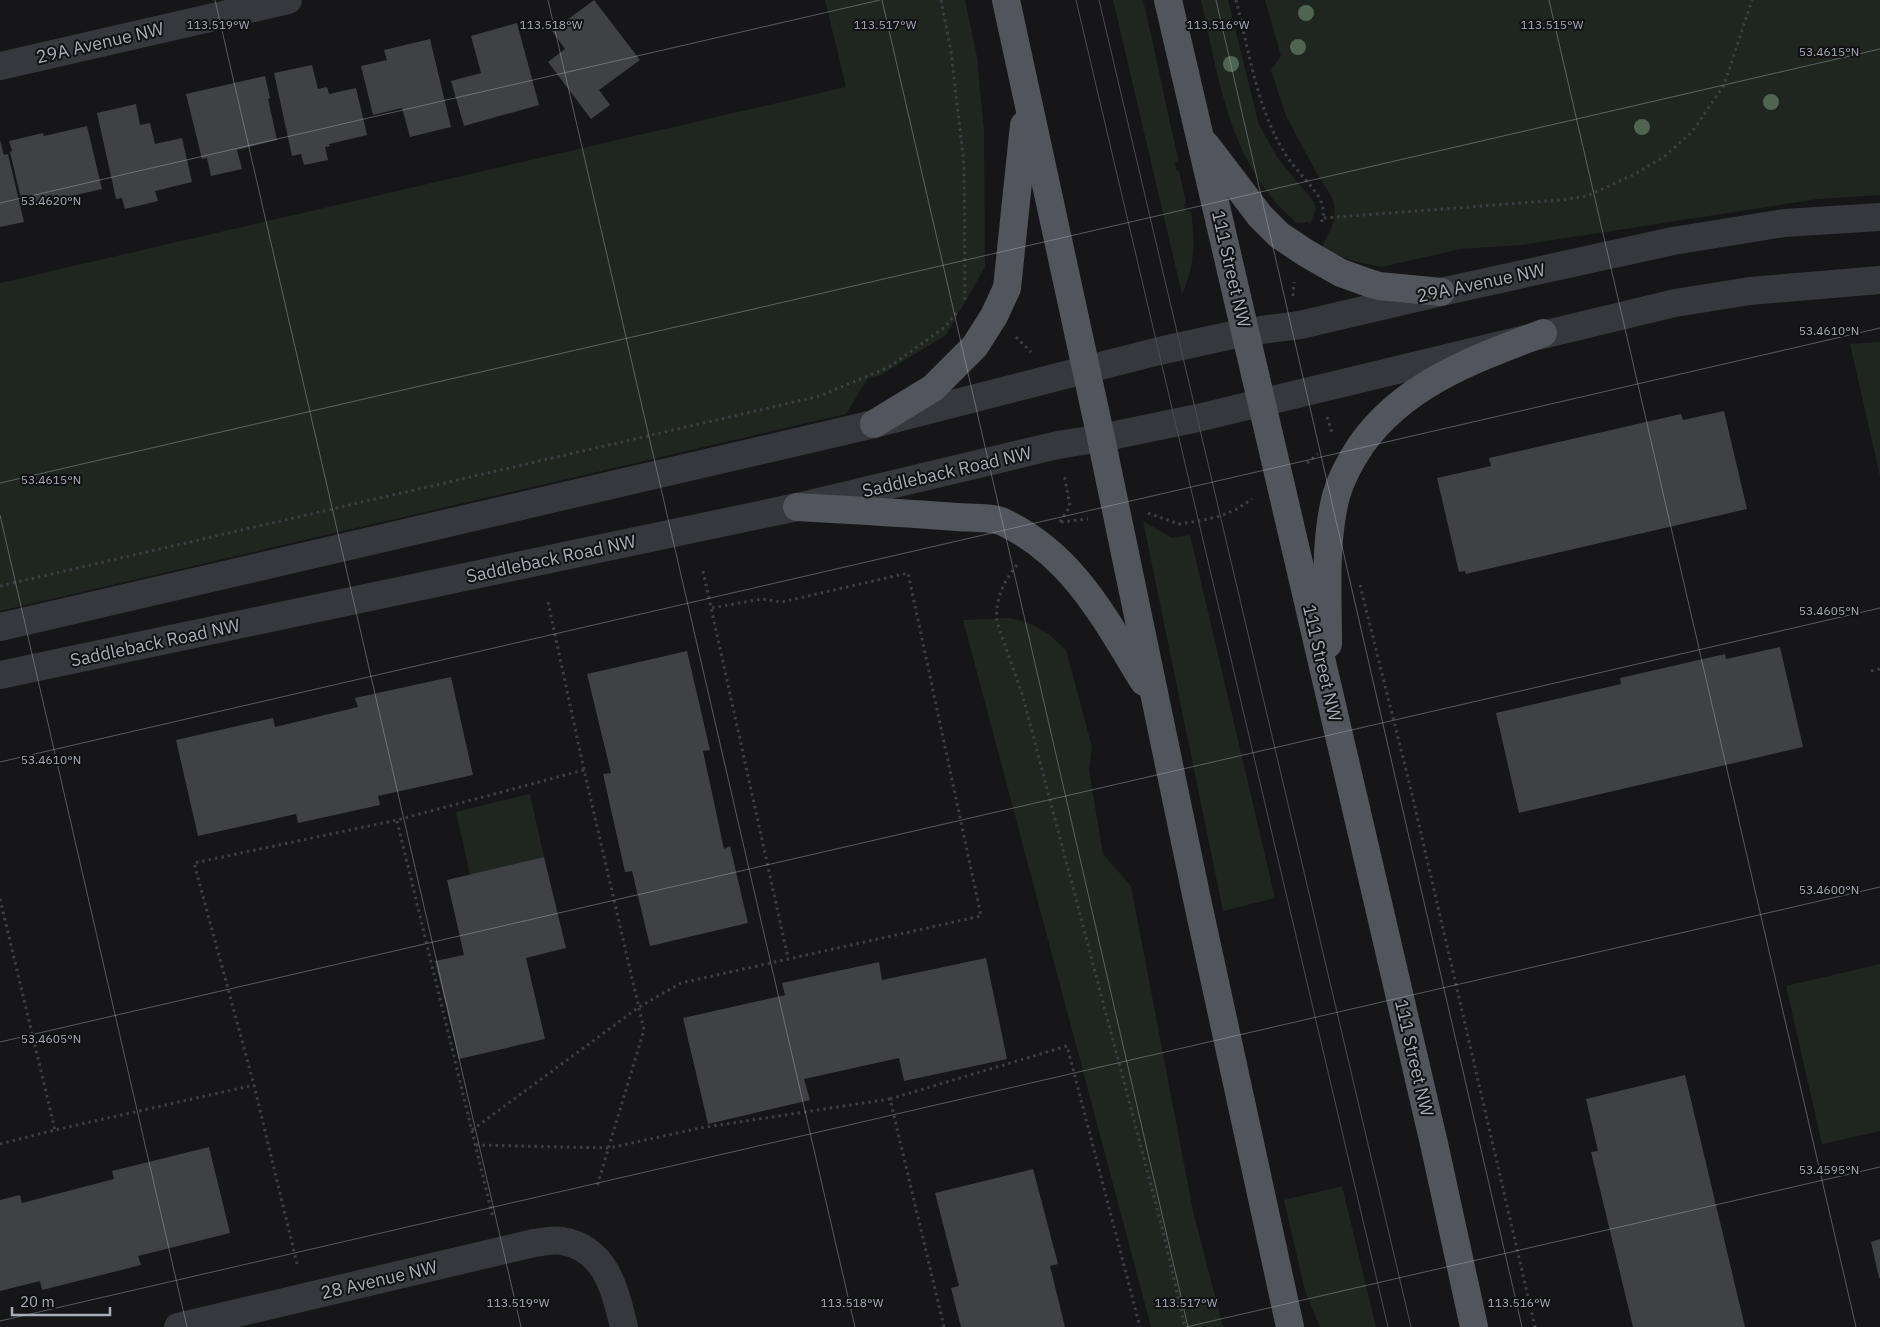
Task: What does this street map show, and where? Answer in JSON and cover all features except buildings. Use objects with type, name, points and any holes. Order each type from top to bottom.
[{"type":"main road","points":[[1006,0],[1118,516],[1154,698],[1262,1204],[1290,1327]]},
{"type":"main road","name":"111 Street NW","points":[[1168,0],[1435,1148],[1474,1327]]},
{"type":"main road","points":[[874,424],[933,388],[975,346],[994,316],[1007,288],[1027,101]]},
{"type":"main road","points":[[1200,135],[1260,216],[1279,236],[1341,273],[1369,283],[1379,286],[1441,292]]},
{"type":"main road","points":[[1328,688],[1330,537],[1336,496],[1343,477],[1356,453],[1383,418],[1404,399],[1428,383],[1472,360],[1543,333]]},
{"type":"main road","points":[[797,507],[1001,520],[1040,544],[1071,571],[1098,607],[1154,698]]},
{"type":"street","name":"29A Avenue NW","points":[[0,66],[288,0]]},
{"type":"street","name":"29A Avenue NW","points":[[1086,370],[1159,351],[1246,332],[1300,325],[1673,241],[1784,224],[1880,217]]},
{"type":"street","points":[[1101,438],[1262,402],[1674,303],[1792,286],[1880,280]]},
{"type":"street","points":[[0,627],[874,424],[1086,370]]},
{"type":"street","name":"Saddleback Road NW","points":[[0,675],[797,507],[1058,445],[1101,438]]},
{"type":"street","name":"28 Avenue NW","points":[[178,1327],[534,1243],[560,1240],[580,1247],[594,1258],[606,1272],[614,1288],[624,1327]]},
{"type":"path","points":[[0,586],[820,396],[889,367],[944,327],[965,304],[964,164],[951,51],[941,0]]},
{"type":"path","points":[[1236,0],[1259,91],[1270,125],[1283,151],[1320,199],[1324,208],[1324,218],[1562,200],[1587,196],[1635,174],[1665,156],[1692,132],[1724,85],[1752,0]]},
{"type":"path","points":[[1292,301],[1294,274]]},
{"type":"path","points":[[965,304],[994,316],[1032,353]]},
{"type":"path","points":[[1325,410],[1334,441]]},
{"type":"path","points":[[1060,522],[1118,516],[1142,511],[1179,524],[1220,516],[1237,509],[1308,462]]},
{"type":"path","points":[[1040,544],[1022,560],[1005,582],[997,603],[997,622],[1023,697],[1053,809],[1162,1227],[1185,1327]]},
{"type":"path","points":[[702,571],[788,959]]},
{"type":"path","points":[[472,1130],[639,1007],[680,983],[981,916],[908,573],[782,602],[762,599],[711,608]]},
{"type":"path","points":[[1358,576],[1411,790],[1535,1327]]},
{"type":"path","points":[[548,602],[584,770],[644,1030],[597,1186]]},
{"type":"path","points":[[1871,671],[1880,669]]},
{"type":"path","points":[[297,1264],[254,1085],[194,863],[397,820],[584,770]]},
{"type":"path","points":[[397,820],[493,1218]]},
{"type":"path","points":[[0,899],[55,1130]]},
{"type":"path","points":[[476,1146],[608,1148],[700,1128],[890,1099],[1067,1046],[1140,1327]]},
{"type":"path","points":[[0,1144],[254,1085]]},
{"type":"path","points":[[890,1099],[944,1327]]},
{"type":"shaded area","points":[[825,0],[965,0],[977,57],[984,131],[985,267],[946,335],[881,375],[868,378],[846,414],[0,611],[0,283],[846,87]]},
{"type":"shaded area","points":[[1113,0],[1143,0],[1179,162],[1175,163],[1177,171],[1179,171],[1186,203],[1184,204],[1185,211],[1191,211],[1193,233],[1192,263],[1182,294]]},
{"type":"shaded area","points":[[1201,0],[1228,0],[1259,125],[1279,160],[1314,202],[1316,209],[1310,224],[1308,222],[1296,223],[1279,207],[1260,182],[1246,158],[1226,107]]},
{"type":"shaded area","points":[[1265,0],[1880,0],[1880,195],[1818,199],[1521,245],[1460,249],[1382,267],[1353,261],[1324,249],[1323,244],[1334,219],[1333,200],[1286,116],[1271,70],[1281,56]]},
{"type":"shaded area","points":[[1880,342],[1880,476],[1850,344]]},
{"type":"shaded area","points":[[1143,521],[1172,538],[1190,535],[1275,898],[1223,911]]},
{"type":"shaded area","points":[[1010,618],[1029,623],[1049,634],[1066,650],[1092,747],[1089,770],[1103,854],[1131,886],[1193,1211],[1223,1327],[1151,1327],[963,620]]},
{"type":"shaded area","points":[[530,794],[544,857],[470,875],[456,812]]},
{"type":"shaded area","points":[[1880,964],[1880,1131],[1822,1144],[1786,986]]},
{"type":"shaded area","points":[[1342,1186],[1376,1327],[1320,1327],[1305,1291],[1284,1200]]},
{"type":"tram line","points":[[1076,0],[1388,1327]]},
{"type":"tram line","points":[[1099,0],[1411,1327]]}]
